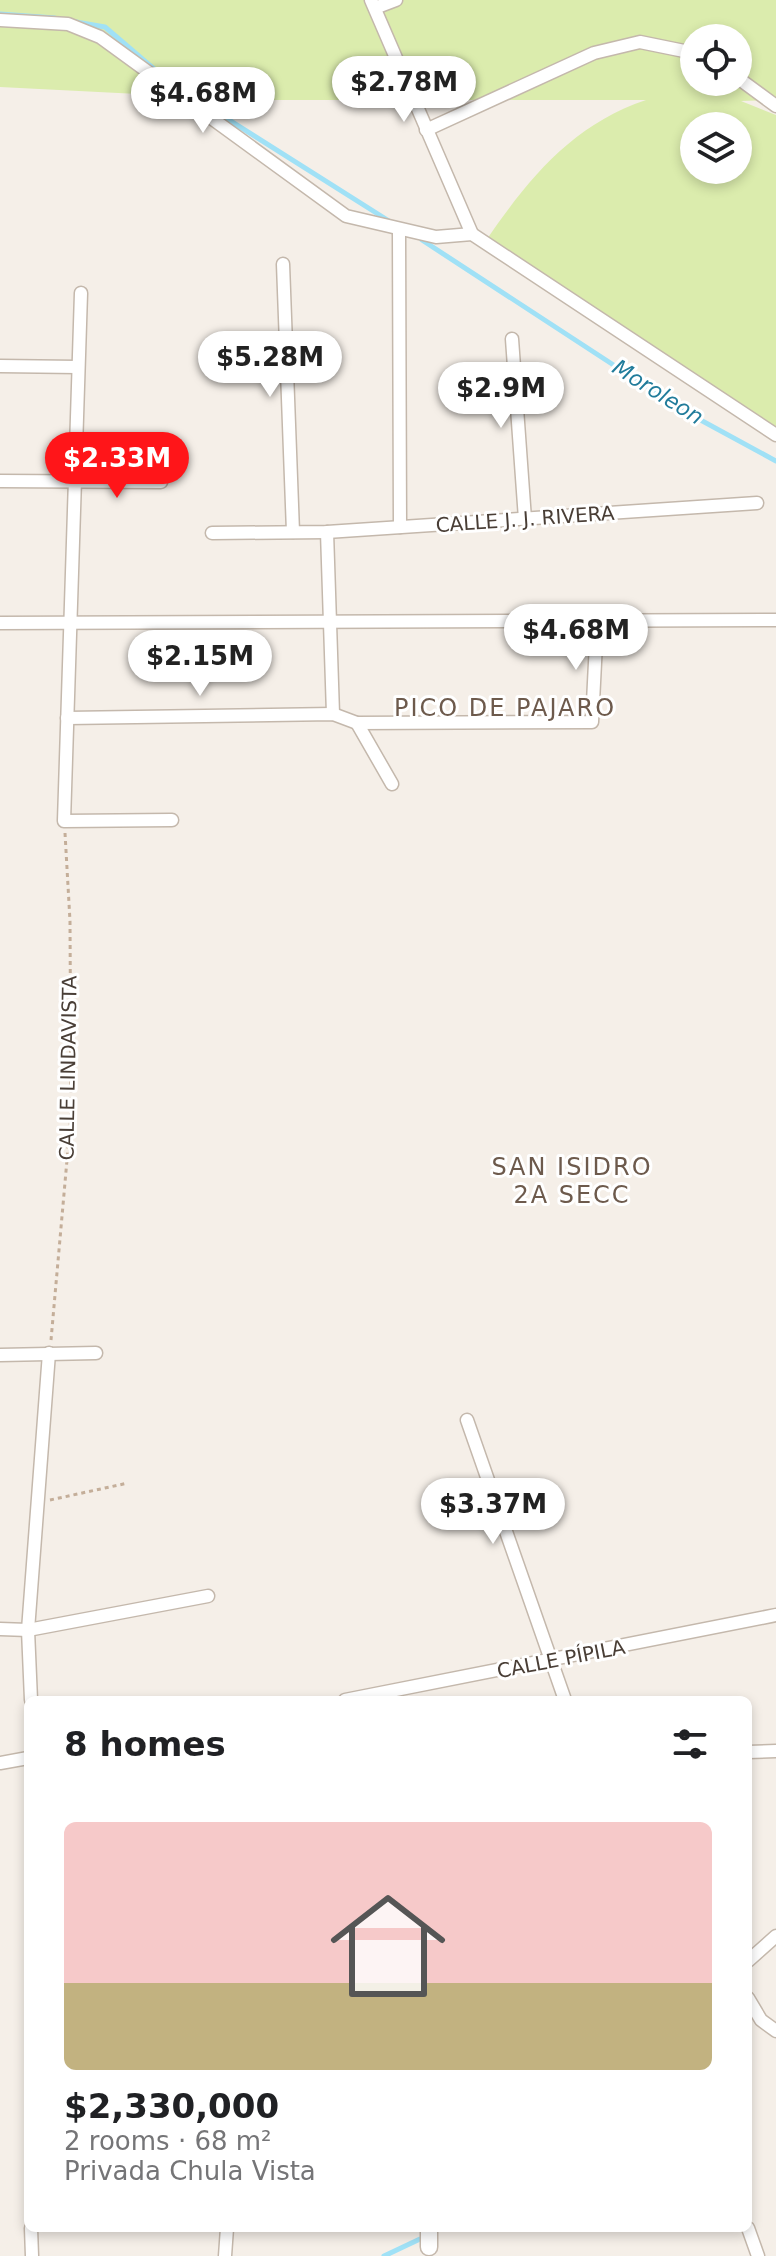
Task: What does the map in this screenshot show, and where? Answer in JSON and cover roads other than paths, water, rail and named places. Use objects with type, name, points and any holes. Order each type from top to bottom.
[{"type":"street","points":[[396,0],[373,4],[472,234],[776,435]]},
{"type":"street","points":[[0,20],[68,24],[100,37],[346,216],[399,231],[436,237],[472,234]]},
{"type":"street","points":[[426,130],[594,53],[640,42],[680,50]]},
{"type":"street","points":[[752,88],[776,106]]},
{"type":"street","points":[[399,231],[400,527]]},
{"type":"street","points":[[283,264],[293,532]]},
{"type":"street","points":[[81,293],[68,622],[64,821],[172,820]]},
{"type":"street","points":[[512,339],[525,519]]},
{"type":"street","points":[[0,366],[78,367]]},
{"type":"street","points":[[0,481],[161,482]]},
{"type":"street","name":"CALLE J. J. RIVERA","points":[[212,533],[327,532],[757,503]]},
{"type":"street","points":[[327,532],[333,714]]},
{"type":"street","points":[[0,623],[776,620]]},
{"type":"street","points":[[67,718],[333,714],[357,723],[592,722],[597,623]]},
{"type":"street","points":[[357,723],[392,784]]},
{"type":"street","points":[[31,1696],[28,1630],[49,1353]]},
{"type":"street","points":[[0,1355],[96,1353]]},
{"type":"street","points":[[467,1420],[564,1696]]},
{"type":"street","points":[[0,1629],[28,1630],[208,1596]]},
{"type":"street","name":"CALLE PÍPILA","points":[[367,1696],[776,1615]]},
{"type":"street","points":[[428,1685],[428,1696]]},
{"type":"street","points":[[752,1752],[776,1751]]},
{"type":"street","points":[[0,1763],[24,1759]]},
{"type":"street","points":[[752,1957],[776,1936]]},
{"type":"street","points":[[752,2005],[761,2020],[776,2031]]},
{"type":"street","points":[[31,2232],[32,2256]]},
{"type":"street","points":[[225,2256],[227,2232]]},
{"type":"street","points":[[749,2232],[758,2256]]},
{"type":"waterway","name":"Moroleon","points":[[0,14],[55,18]]},
{"type":"waterway","name":"Moroleon","points":[[76,22],[105,27],[154,69]]},
{"type":"waterway","name":"Moroleon","points":[[188,94],[389,221]]},
{"type":"waterway","name":"Moroleon","points":[[422,240],[684,411],[776,461]]},
{"type":"waterway","points":[[384,2256],[420,2239]]},
{"type":"district","name":"PICO DE PAJARO","points":[[505,708]]},
{"type":"district","name":"SAN ISIDRO 2A SECC","points":[[572,1181]]}]
